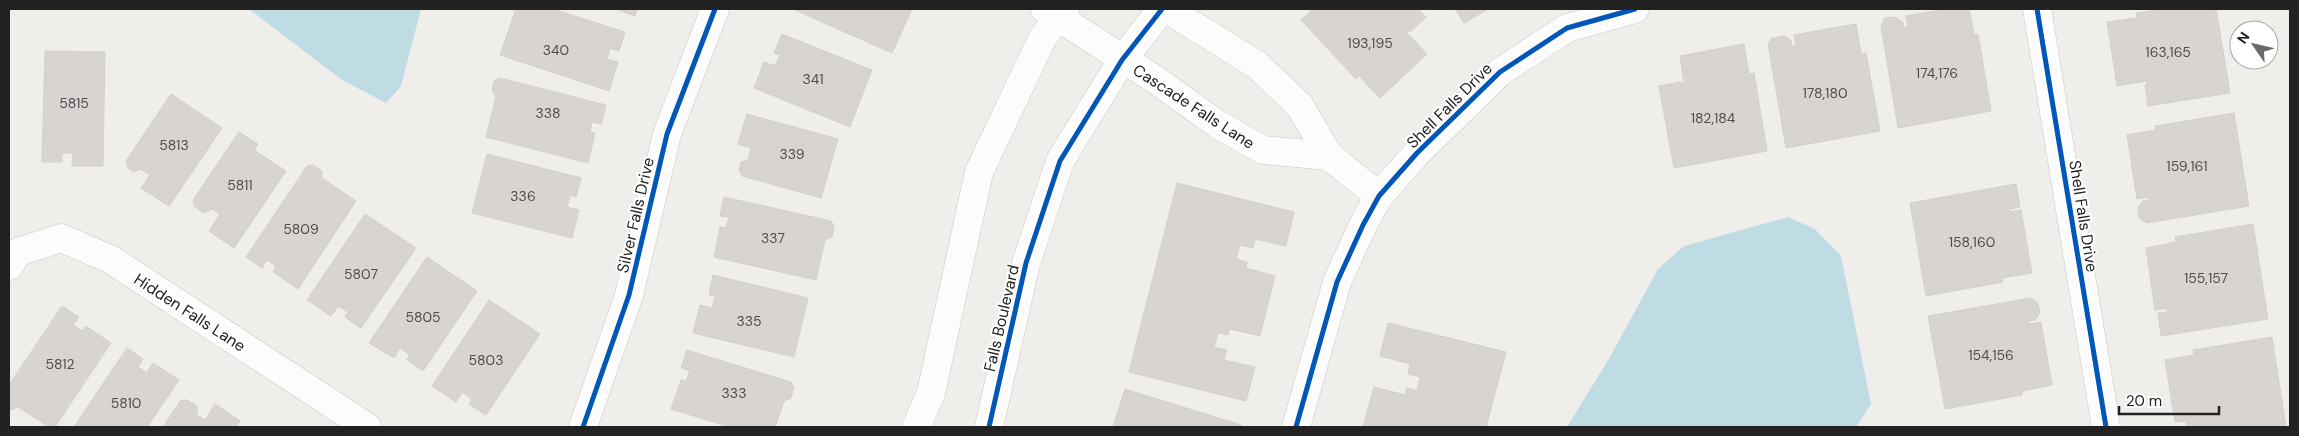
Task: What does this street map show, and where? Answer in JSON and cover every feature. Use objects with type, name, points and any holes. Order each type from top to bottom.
[{"type":"street","name":"Silver Falls Drive","points":[[583,427],[629,295],[667,134],[715,9]]},
{"type":"street","name":"Falls Boulevard","points":[[989,427],[1026,263],[1060,161],[1122,60],[1162,9]]},
{"type":"street","points":[[1167,9],[1257,65],[1300,106],[1329,156],[1379,196]]},
{"type":"street","name":"Shell Falls Drive","points":[[1296,427],[1337,282],[1362,224],[1379,196],[1417,153],[1500,72],[1567,28],[1635,9]]},
{"type":"street","name":"Shell Falls Drive","points":[[2037,9],[2106,427]]},
{"type":"street","name":"Cascade Falls Lane","points":[[1056,12],[1122,60],[1156,80],[1218,124],[1263,150],[1329,156]]},
{"type":"street","points":[[916,427],[931,393],[979,172],[1056,12]]},
{"type":"street","name":"Hidden Falls Lane","points":[[9,266],[18,252],[61,238],[110,259],[367,427]]},
{"type":"water","points":[[249,9],[421,9],[401,86],[386,103],[342,80]]},
{"type":"water","points":[[1788,217],[1815,229],[1841,256],[1871,404],[1856,427],[1567,427],[1610,357],[1658,269],[1684,246]]},
{"type":"building","points":[[516,9],[553,9],[625,32],[619,51],[610,48],[607,59],[618,62],[609,91],[500,55]]},
{"type":"building","points":[[616,9],[637,9],[635,16]]},
{"type":"building","points":[[793,9],[912,9],[892,53]]},
{"type":"building","points":[[1313,9],[1418,9],[1426,17],[1410,32],[1408,30],[1406,32],[1427,54],[1380,98],[1359,76],[1356,79],[1301,20]]},
{"type":"building","points":[[1455,9],[1488,9],[1464,23]]},
{"type":"building","points":[[1947,9],[1969,9],[1974,35],[1978,34],[1991,111],[1898,128],[1881,26],[1885,18],[1895,17],[1903,22],[1904,28],[1908,27],[1906,16]]},
{"type":"building","points":[[2163,9],[2216,9],[2230,93],[2148,106],[2145,85],[2147,81],[2117,86],[2107,22],[2137,18],[2136,13]]},
{"type":"building","points":[[1856,24],[1861,54],[1866,53],[1880,131],[1786,148],[1768,44],[1772,38],[1784,36],[1791,40],[1792,47],[1796,46],[1794,35]]},
{"type":"building","points":[[782,34],[872,70],[850,127],[754,88],[764,62],[775,66],[780,55],[774,53]]},
{"type":"building","points":[[1744,44],[1749,74],[1754,73],[1767,151],[1674,168],[1659,86],[1684,83],[1680,56]]},
{"type":"building","points":[[45,51],[105,52],[103,166],[72,166],[73,153],[62,153],[62,162],[42,162]]},
{"type":"building","points":[[500,78],[606,105],[601,124],[592,122],[590,132],[595,133],[588,163],[486,137],[496,97],[492,91],[494,81]]},
{"type":"building","points":[[171,94],[222,128],[169,206],[141,188],[150,175],[141,169],[134,172],[128,168],[126,161]]},
{"type":"building","points":[[2234,113],[2249,206],[2147,223],[2139,218],[2138,207],[2143,201],[2149,200],[2149,197],[2137,199],[2127,135],[2156,130],[2155,126]]},
{"type":"building","points":[[747,114],[838,139],[821,198],[742,176],[739,170],[741,162],[748,160],[751,148],[738,144]]},
{"type":"building","points":[[239,132],[258,144],[254,150],[286,171],[234,248],[209,231],[220,214],[212,209],[204,213],[194,206],[193,200]]},
{"type":"building","points":[[487,154],[581,178],[576,197],[570,195],[567,207],[579,210],[572,238],[472,213]]},
{"type":"building","points":[[313,165],[322,171],[322,178],[356,201],[298,289],[273,272],[276,266],[267,260],[262,268],[246,257],[307,166]]},
{"type":"building","points":[[1177,183],[1294,212],[1286,246],[1255,239],[1253,248],[1240,245],[1236,259],[1247,262],[1246,268],[1275,276],[1260,336],[1230,329],[1228,335],[1218,333],[1214,347],[1227,350],[1224,360],[1255,367],[1246,401],[1129,372]]},
{"type":"building","points":[[2016,184],[2020,207],[2010,209],[2010,212],[2021,210],[2032,273],[2002,278],[2003,282],[1926,296],[1910,203]]},
{"type":"building","points":[[724,197],[831,221],[834,226],[832,237],[825,240],[816,280],[714,257],[720,227],[726,228],[729,217],[720,216]]},
{"type":"building","points":[[365,214],[416,248],[361,328],[345,317],[348,312],[338,306],[331,316],[307,300]]},
{"type":"building","points":[[2253,224],[2268,319],[2161,336],[2158,313],[2167,312],[2167,308],[2155,310],[2146,248],[2176,242],[2175,237]]},
{"type":"building","points":[[427,257],[477,291],[423,371],[407,360],[410,355],[400,348],[394,358],[369,343]]},
{"type":"building","points":[[713,275],[808,298],[794,357],[693,333],[700,305],[712,308],[715,296],[709,295]]},
{"type":"building","points":[[2031,298],[2038,303],[2040,313],[2035,320],[2029,321],[2029,324],[2041,322],[2052,385],[2022,391],[2022,395],[1945,409],[1928,316]]},
{"type":"building","points":[[489,300],[540,334],[486,415],[469,404],[472,399],[462,392],[456,402],[432,386]]},
{"type":"building","points":[[62,306],[79,317],[73,325],[82,331],[86,326],[111,343],[55,427],[49,427],[18,407],[11,410],[9,408],[9,385]]},
{"type":"building","points":[[1388,323],[1506,352],[1486,427],[1363,427],[1374,387],[1405,395],[1407,388],[1417,391],[1420,377],[1408,374],[1410,364],[1380,356]]},
{"type":"building","points":[[2272,337],[2286,427],[2187,427],[2186,421],[2175,422],[2165,360],[2194,355],[2193,350]]},
{"type":"building","points":[[127,348],[143,359],[138,367],[147,373],[153,363],[179,380],[147,427],[74,427]]},
{"type":"building","points":[[687,350],[791,382],[794,388],[791,398],[784,401],[775,427],[730,427],[671,409],[681,380],[686,381],[690,371],[681,368]]},
{"type":"building","points":[[1125,389],[1241,425],[1240,427],[1113,427]]},
{"type":"building","points":[[181,400],[187,400],[197,406],[197,415],[205,420],[215,404],[240,421],[236,427],[163,427]]},
{"type":"cycle path","points":[[583,427],[629,295],[667,134],[715,9]]},
{"type":"cycle path","points":[[989,427],[1026,263],[1060,161],[1122,60],[1162,9]]},
{"type":"cycle path","points":[[1296,427],[1337,282],[1363,225],[1379,196],[1417,153],[1500,72],[1567,28],[1635,9]]},
{"type":"cycle path","points":[[2037,9],[2106,427]]}]
